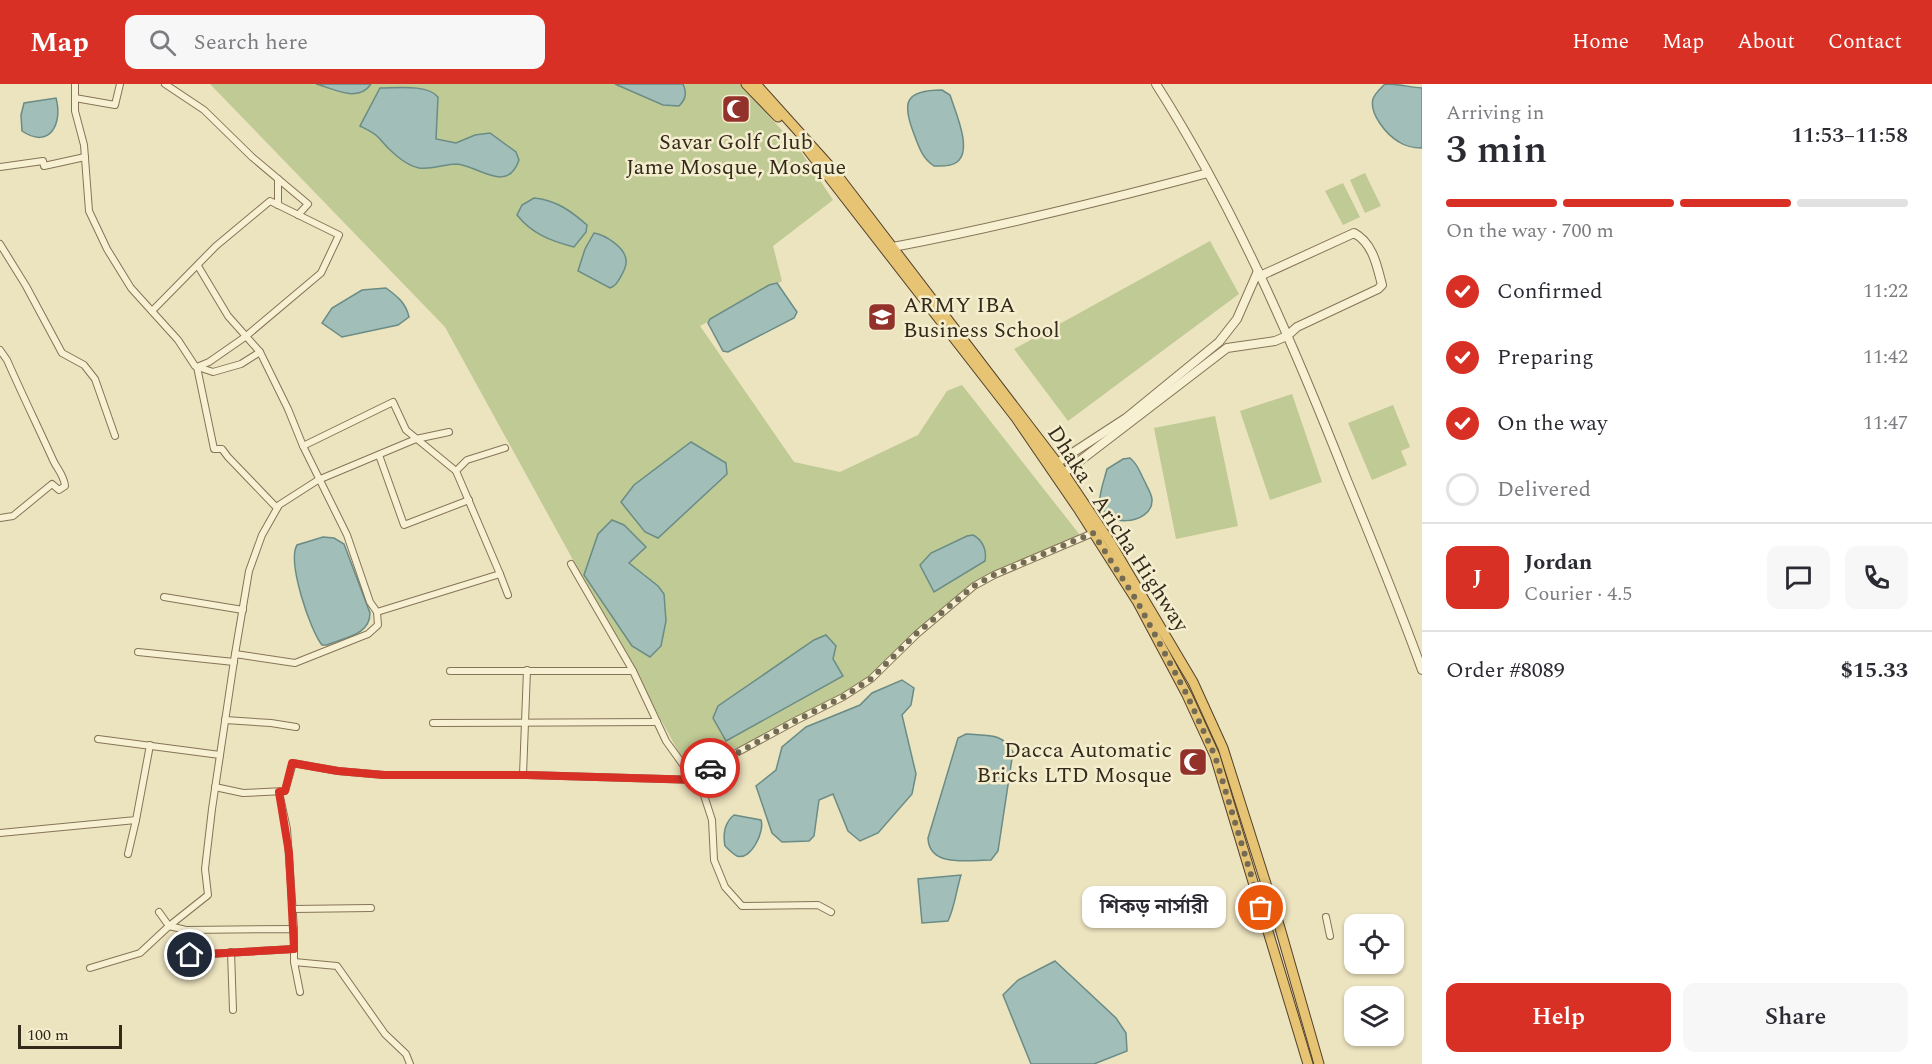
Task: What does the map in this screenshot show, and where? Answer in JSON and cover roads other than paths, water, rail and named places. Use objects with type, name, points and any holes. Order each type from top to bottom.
[{"type":"highway","points":[[746,84],[798,137],[1016,418],[1137,601],[1187,695],[1215,756],[1308,1064]]},
{"type":"highway","name":"Dhaka - Aricha Highway","points":[[756,84],[835,172],[1057,463],[1110,542],[1193,682],[1223,748],[1319,1064]]},
{"type":"street","points":[[75,84],[75,111],[84,145],[89,211],[113,259],[131,288],[178,340],[195,366],[213,372],[241,364],[260,352]]},
{"type":"street","points":[[75,98],[115,105],[120,84]]},
{"type":"street","points":[[165,84],[204,110],[252,157],[308,204],[298,215]]},
{"type":"street","points":[[1156,84],[1228,208],[1259,273],[1321,414],[1422,670]]},
{"type":"street","points":[[0,167],[44,161],[44,166],[85,158]]},
{"type":"street","points":[[893,247],[979,231],[1079,208],[1208,173]]},
{"type":"street","points":[[278,179],[278,205]]},
{"type":"street","points":[[152,311],[216,246],[270,201],[339,236],[321,273],[245,337],[198,367]]},
{"type":"street","points":[[1057,463],[1126,418],[1219,342],[1237,319],[1259,273],[1354,232],[1363,237],[1376,259],[1382,285],[1378,290],[1297,327],[1287,336],[1275,341],[1227,348],[1064,473]]},
{"type":"street","points":[[0,244],[26,286],[62,353],[84,365],[95,380],[115,436]]},
{"type":"street","points":[[198,266],[228,316],[260,352],[288,409],[318,480],[347,535],[370,602],[377,612],[378,625],[368,634],[295,663],[236,654]]},
{"type":"street","points":[[0,350],[7,360],[54,463],[64,479],[65,486],[59,490],[52,484],[13,516],[0,518]]},
{"type":"street","points":[[198,367],[214,449],[222,449],[277,508]]},
{"type":"street","points":[[303,446],[393,402],[406,430],[456,471],[508,595]]},
{"type":"street","points":[[90,968],[140,953],[208,895],[206,869],[215,787],[249,571],[262,535],[277,508],[318,480],[416,439],[449,432]]},
{"type":"street","points":[[456,471],[467,460],[505,448]]},
{"type":"street","points":[[379,455],[404,525],[469,500]]},
{"type":"street","points":[[696,780],[704,771],[843,697],[871,679],[916,634],[974,586],[994,575],[1093,533]]},
{"type":"street","points":[[571,564],[633,672],[666,741],[696,780],[712,820],[714,860],[724,887],[742,906],[818,905],[831,912]]},
{"type":"street","points":[[377,612],[500,574]]},
{"type":"street","points":[[164,597],[243,610]]},
{"type":"street","points":[[138,652],[234,663]]},
{"type":"street","points":[[523,775],[527,670]]},
{"type":"street","points":[[450,671],[633,672]]},
{"type":"street","points":[[225,720],[296,727]]},
{"type":"street","points":[[433,723],[657,722]]},
{"type":"street","points":[[98,739],[220,755]]},
{"type":"street","points":[[129,854],[150,745]]},
{"type":"street","points":[[215,787],[243,793],[285,791],[292,763],[338,771],[384,775],[523,775],[696,780]]},
{"type":"street","points":[[279,792],[287,829],[294,962],[300,992]]},
{"type":"street","points":[[0,833],[136,820]]},
{"type":"street","points":[[293,909],[371,908]]},
{"type":"street","points":[[159,912],[169,926],[196,932],[294,929]]},
{"type":"street","points":[[1326,917],[1330,936]]},
{"type":"street","points":[[196,932],[190,942],[190,955],[294,949]]},
{"type":"street","points":[[231,952],[233,1010]]},
{"type":"street","points":[[294,962],[338,966],[385,1034],[406,1054],[410,1064]]},
{"type":"water","points":[[316,84],[371,84],[366,90],[353,94]]},
{"type":"water","points":[[615,84],[683,84],[685,96],[679,106],[663,105]]},
{"type":"water","points":[[1385,84],[1422,88],[1422,148],[1399,142],[1384,129],[1376,117],[1372,105],[1373,99]]},
{"type":"water","points":[[380,88],[419,88],[433,93],[438,97],[436,139],[456,143],[475,135],[490,133],[516,152],[519,160],[514,170],[507,176],[500,177],[456,164],[419,168],[408,164],[392,152],[375,134],[360,126]]},
{"type":"water","points":[[942,90],[950,95],[959,120],[963,149],[955,164],[934,166],[919,148],[910,123],[908,106],[913,96]]},
{"type":"water","points":[[56,98],[58,116],[56,124],[47,136],[32,136],[22,131],[21,115],[24,103]]},
{"type":"water","points":[[534,198],[563,207],[587,225],[586,232],[574,247],[542,236],[517,215],[522,205]]},
{"type":"water","points":[[594,233],[614,242],[625,255],[625,267],[617,283],[610,288],[578,271],[585,249]]},
{"type":"water","points":[[777,283],[797,312],[794,318],[728,352],[723,351],[708,323],[710,319],[769,285]]},
{"type":"water","points":[[386,288],[400,300],[408,312],[409,317],[398,325],[342,337],[322,323],[332,308],[362,290]]},
{"type":"water","points":[[691,442],[726,463],[727,474],[658,538],[645,532],[621,502],[634,485]]},
{"type":"water","points":[[1130,458],[1139,469],[1152,500],[1150,508],[1144,515],[1126,521],[1108,515],[1102,508],[1100,497],[1107,469],[1123,459]]},
{"type":"water","points":[[612,520],[624,525],[646,547],[629,563],[658,586],[664,594],[666,621],[661,646],[650,657],[632,646],[584,575],[598,534]]},
{"type":"water","points":[[973,535],[984,546],[985,561],[934,592],[920,565],[931,553]]},
{"type":"water","points":[[323,537],[334,538],[344,544],[370,613],[366,626],[361,631],[327,645],[322,645],[317,637],[306,611],[295,566],[297,545]]},
{"type":"water","points":[[826,635],[836,646],[833,659],[843,676],[726,741],[713,718],[718,706],[814,640]]},
{"type":"water","points":[[902,680],[914,688],[911,705],[902,715],[916,774],[912,794],[878,833],[860,841],[848,831],[833,794],[819,800],[814,836],[809,841],[782,842],[772,833],[756,786],[776,770],[782,747],[806,727],[860,705],[872,693]]},
{"type":"water","points":[[966,734],[999,738],[1013,752],[998,851],[991,860],[962,861],[943,858],[930,848],[928,838],[958,738]]},
{"type":"water","points":[[734,815],[761,820],[762,825],[756,844],[752,850],[742,856],[735,855],[725,846],[725,829]]},
{"type":"water","points":[[961,875],[948,921],[922,923],[918,879]]},
{"type":"water","points":[[1055,961],[1116,1018],[1126,1033],[1127,1051],[1094,1064],[1031,1064],[1003,995],[1018,980]]},
{"type":"place","name":"Savar Golf Club Jame Mosque, Mosque","points":[[736,109]]},
{"type":"place","name":"ARMY IBA Business School","points":[[882,317]]},
{"type":"place","name":"Dacca Automatic Bricks LTD Mosque","points":[[1193,762]]},
{"type":"place","name":"শিকড় নার্সারী","points":[[1261,908]]}]
